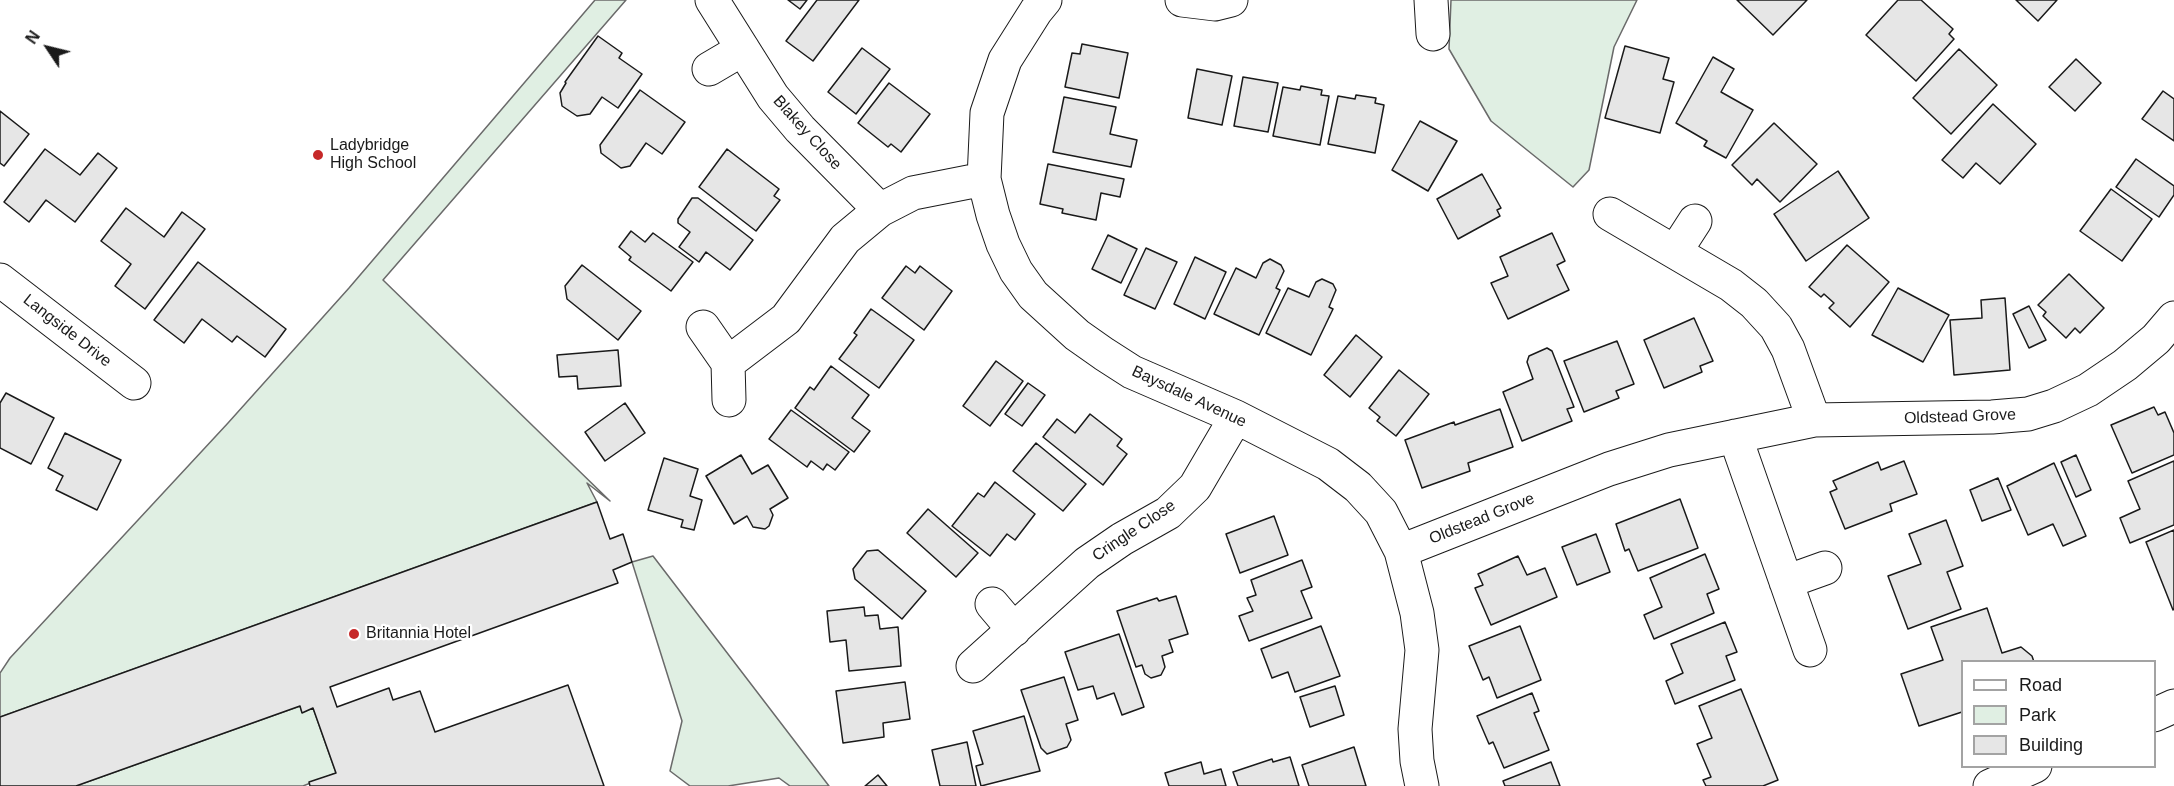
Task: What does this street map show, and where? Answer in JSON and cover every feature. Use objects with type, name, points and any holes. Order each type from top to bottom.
[{"type":"main road","name":"Blakey Close","points":[[712,0],[773,96],[800,129],[880,210]]},
{"type":"main road","name":"Baysdale Avenue","points":[[1045,0],[1036,10],[1005,60],[987,113],[984,179],[1003,244],[1016,271],[1034,295],[1077,335],[1132,372],[1236,417],[1328,464],[1358,488],[1381,512],[1401,551],[1418,612],[1422,650],[1415,729],[1417,761],[1422,786]]},
{"type":"main road","points":[[1182,0],[1215,4],[1231,0]]},
{"type":"main road","points":[[1431,0],[1433,34]]},
{"type":"main road","points":[[709,69],[743,49]]},
{"type":"main road","points":[[728,363],[786,319],[846,239],[880,210],[913,193],[984,179]]},
{"type":"main road","points":[[1610,214],[1731,285],[1754,303],[1776,327],[1788,349],[1814,420]]},
{"type":"main road","points":[[1675,252],[1695,221]]},
{"type":"main road","name":"Langside Drive","points":[[0,279],[134,383]]},
{"type":"main road","points":[[703,327],[728,363],[729,400]]},
{"type":"main road","name":"Oldstead Grove","points":[[1401,551],[1608,469],[1669,450],[1814,420],[1954,418],[2028,414],[2054,406],[2088,390],[2168,336]]},
{"type":"main road","name":"Cringle Close","points":[[974,666],[1087,563],[1122,539],[1168,513],[1195,487],[1236,417]]},
{"type":"main road","points":[[1735,436],[1810,650]]},
{"type":"main road","points":[[1786,582],[1825,568]]},
{"type":"main road","points":[[992,604],[1014,630]]},
{"type":"main road","points":[[2156,714],[2174,706]]},
{"type":"main road","points":[[1990,786],[2030,768]]},
{"type":"green space","points":[[595,0],[626,0],[383,280],[610,501],[587,483],[597,502],[0,717],[0,673],[10,658],[228,423],[349,288]]},
{"type":"green space","points":[[1451,0],[1637,0],[1614,47],[1589,170],[1573,187],[1491,121],[1449,49]]},
{"type":"green space","points":[[653,556],[829,786],[790,786],[779,778],[728,786],[690,786],[670,771],[682,721],[632,562]]},
{"type":"green space","points":[[300,706],[302,712],[313,708],[336,773],[303,786],[76,786]]},
{"type":"building","points":[[788,0],[807,0],[800,9]]},
{"type":"building","points":[[817,0],[859,0],[813,61],[786,41]]},
{"type":"building","points":[[1737,0],[1807,0],[1773,35]]},
{"type":"building","points":[[1898,0],[1921,0],[1953,29],[1949,34],[1954,39],[1916,81],[1866,35]]},
{"type":"building","points":[[2016,0],[2057,0],[2038,21]]},
{"type":"building","points":[[598,36],[622,53],[619,58],[642,74],[618,108],[602,97],[590,114],[577,116],[562,106],[560,93],[565,82]]},
{"type":"building","points":[[1082,44],[1128,53],[1119,98],[1065,87],[1072,53],[1080,54]]},
{"type":"building","points":[[1625,46],[1669,58],[1663,79],[1674,82],[1660,133],[1605,118]]},
{"type":"building","points":[[862,48],[890,69],[856,114],[828,92]]},
{"type":"building","points":[[1959,49],[1997,85],[1951,134],[1913,98]]},
{"type":"building","points":[[1713,57],[1734,69],[1721,92],[1753,110],[1726,158],[1704,146],[1707,141],[1676,123]]},
{"type":"building","points":[[2076,59],[2101,83],[2075,111],[2049,87]]},
{"type":"building","points":[[1197,69],[1232,76],[1222,125],[1188,118]]},
{"type":"building","points":[[1243,77],[1278,83],[1268,132],[1234,126]]},
{"type":"building","points":[[889,83],[930,114],[901,152],[891,144],[888,147],[858,123]]},
{"type":"building","points":[[1301,86],[1322,90],[1321,95],[1329,96],[1320,145],[1273,136],[1283,87],[1300,90]]},
{"type":"building","points":[[640,90],[685,122],[662,154],[646,143],[630,166],[621,168],[601,153],[600,145]]},
{"type":"building","points":[[2163,91],[2174,99],[2174,141],[2142,119]]},
{"type":"building","points":[[1356,95],[1376,98],[1375,103],[1384,105],[1375,153],[1328,144],[1338,96],[1355,99]]},
{"type":"building","points":[[1064,97],[1116,107],[1110,134],[1137,140],[1131,167],[1053,152]]},
{"type":"building","points":[[1993,104],[2036,144],[2000,184],[1976,163],[1963,178],[1942,160]]},
{"type":"building","points":[[0,111],[29,134],[4,166],[0,163]]},
{"type":"building","points":[[1420,121],[1457,141],[1428,191],[1392,170]]},
{"type":"building","points":[[1774,123],[1817,164],[1780,202],[1757,179],[1752,185],[1732,165]]},
{"type":"building","points":[[45,149],[80,175],[98,153],[117,168],[75,222],[46,200],[29,222],[4,202]]},
{"type":"building","points":[[727,149],[779,189],[774,196],[780,200],[756,231],[699,187]]},
{"type":"building","points":[[2136,159],[2174,186],[2174,195],[2159,217],[2116,187]]},
{"type":"building","points":[[1048,164],[1124,179],[1120,197],[1101,193],[1096,220],[1062,213],[1063,209],[1040,204]]},
{"type":"building","points":[[1838,171],[1869,218],[1806,261],[1774,214]]},
{"type":"building","points":[[1482,174],[1501,208],[1497,210],[1500,216],[1458,239],[1437,199]]},
{"type":"building","points":[[2111,189],[2152,219],[2122,261],[2080,231]]},
{"type":"building","points":[[692,198],[698,198],[753,240],[730,270],[706,252],[699,262],[679,247],[690,232],[678,223],[678,219]]},
{"type":"building","points":[[126,208],[164,237],[182,212],[205,229],[145,309],[115,286],[131,264],[101,241]]},
{"type":"building","points":[[631,231],[645,242],[653,233],[693,262],[671,291],[629,260],[631,257],[619,247]]},
{"type":"building","points":[[1552,233],[1565,261],[1557,265],[1569,290],[1508,319],[1491,283],[1508,276],[1500,257]]},
{"type":"building","points":[[1108,235],[1137,249],[1121,283],[1092,269]]},
{"type":"building","points":[[1847,245],[1889,282],[1850,327],[1829,308],[1834,303],[1824,294],[1821,297],[1809,287]]},
{"type":"building","points":[[1146,248],[1177,262],[1155,309],[1124,295]]},
{"type":"building","points":[[1195,257],[1226,272],[1205,319],[1174,304]]},
{"type":"building","points":[[1270,259],[1281,265],[1284,271],[1276,288],[1280,290],[1259,335],[1214,314],[1236,268],[1256,278],[1263,263]]},
{"type":"building","points":[[198,262],[286,329],[265,357],[237,336],[232,342],[202,319],[184,343],[154,320]]},
{"type":"building","points":[[582,265],[641,311],[618,340],[567,299],[565,286]]},
{"type":"building","points":[[906,266],[915,273],[920,266],[952,291],[924,330],[882,298]]},
{"type":"building","points":[[2069,274],[2104,308],[2080,333],[2075,328],[2066,338],[2043,316],[2046,312],[2038,305]]},
{"type":"building","points":[[1322,279],[1333,284],[1336,290],[1329,307],[1333,309],[1311,355],[1266,333],[1288,288],[1309,297],[1316,282]]},
{"type":"building","points":[[1898,288],[1949,315],[1923,362],[1872,335]]},
{"type":"building","points":[[2005,298],[2010,370],[1954,375],[1950,320],[1982,318],[1981,300]]},
{"type":"building","points":[[2029,306],[2046,340],[2029,348],[2013,314]]},
{"type":"building","points":[[871,309],[914,340],[879,388],[839,359],[857,335],[854,333]]},
{"type":"building","points":[[1694,318],[1713,361],[1700,366],[1702,372],[1664,388],[1644,340]]},
{"type":"building","points":[[1356,335],[1382,357],[1350,397],[1324,375]]},
{"type":"building","points":[[1617,341],[1634,384],[1616,391],[1619,398],[1584,412],[1564,361]]},
{"type":"building","points":[[1547,348],[1552,351],[1574,407],[1567,409],[1572,421],[1522,441],[1503,392],[1533,379],[1527,362],[1529,356]]},
{"type":"building","points":[[618,350],[621,386],[578,389],[577,376],[559,377],[557,355]]},
{"type":"building","points":[[996,361],[1023,381],[990,426],[963,406]]},
{"type":"building","points":[[831,366],[869,395],[852,418],[870,431],[854,452],[795,408],[810,387],[814,390]]},
{"type":"building","points":[[1399,370],[1429,394],[1396,436],[1377,421],[1380,417],[1369,408]]},
{"type":"building","points":[[1028,383],[1045,395],[1022,426],[1005,414]]},
{"type":"building","points":[[6,393],[54,418],[31,464],[0,448],[0,403]]},
{"type":"building","points":[[625,403],[645,433],[605,461],[585,432]]},
{"type":"building","points":[[2154,407],[2158,415],[2165,412],[2174,433],[2174,455],[2132,473],[2111,425]]},
{"type":"building","points":[[1500,409],[1513,447],[1468,463],[1470,471],[1422,488],[1405,440],[1454,422],[1455,425]]},
{"type":"building","points":[[791,410],[849,452],[835,470],[827,464],[823,470],[811,461],[807,467],[769,439]]},
{"type":"building","points":[[1090,414],[1122,439],[1117,446],[1127,454],[1103,485],[1043,437],[1057,419],[1075,433]]},
{"type":"building","points":[[65,433],[121,460],[97,510],[56,490],[63,476],[48,468]]},
{"type":"building","points":[[1036,443],[1086,484],[1063,511],[1013,471]]},
{"type":"building","points":[[741,455],[752,474],[768,465],[788,498],[770,509],[773,515],[769,526],[765,529],[753,527],[747,516],[734,524],[706,476]]},
{"type":"building","points":[[2076,455],[2091,490],[2076,497],[2061,462]]},
{"type":"building","points":[[664,458],[698,469],[690,496],[702,500],[694,530],[681,527],[683,520],[648,510]]},
{"type":"building","points":[[1904,461],[1917,494],[1890,504],[1892,511],[1845,529],[1830,492],[1837,489],[1833,481],[1878,462],[1881,470]]},
{"type":"building","points":[[2174,461],[2174,525],[2130,543],[2120,518],[2140,509],[2128,481]]},
{"type":"building","points":[[2054,463],[2086,536],[2063,546],[2053,524],[2028,535],[2007,486]]},
{"type":"building","points":[[1998,478],[2011,510],[1982,521],[1970,490]]},
{"type":"building","points":[[995,482],[1035,514],[1015,540],[1007,534],[990,556],[952,526],[978,493],[984,497]]},
{"type":"building","points":[[1680,499],[1698,548],[1638,571],[1629,549],[1625,551],[1616,524]]},
{"type":"building","name":"Britannia Hotel","points":[[597,502],[610,539],[623,534],[632,562],[613,570],[618,583],[330,687],[337,707],[389,688],[393,700],[420,691],[435,732],[568,685],[604,786],[310,786],[309,782],[336,773],[313,708],[302,713],[300,706],[76,786],[0,786],[0,717]]},
{"type":"building","points":[[928,509],[978,553],[956,577],[907,533]]},
{"type":"building","points":[[1274,516],[1288,555],[1240,573],[1226,534]]},
{"type":"building","points":[[1946,520],[1963,566],[1947,572],[1961,609],[1908,629],[1888,576],[1921,564],[1909,534]]},
{"type":"building","points":[[2174,530],[2174,609],[2173,610],[2146,542]]},
{"type":"building","points":[[1596,534],[1610,572],[1577,585],[1562,547]]},
{"type":"building","points":[[878,550],[926,591],[902,619],[855,579],[853,569],[867,551]]},
{"type":"building","points":[[1705,554],[1719,589],[1707,594],[1714,613],[1654,639],[1644,615],[1662,607],[1650,578]]},
{"type":"building","points":[[1518,556],[1527,575],[1545,568],[1557,597],[1491,625],[1475,588],[1483,585],[1478,574]]},
{"type":"building","points":[[1302,560],[1312,587],[1301,591],[1312,618],[1249,641],[1239,616],[1253,611],[1247,598],[1256,595],[1251,580]]},
{"type":"building","points":[[1176,596],[1188,634],[1169,640],[1173,652],[1162,656],[1165,667],[1161,675],[1151,678],[1145,674],[1142,665],[1136,667],[1117,611],[1157,598],[1159,601]]},
{"type":"building","points":[[864,607],[865,616],[878,615],[880,629],[898,627],[901,666],[849,671],[846,640],[830,642],[827,611]]},
{"type":"building","points":[[1987,608],[2002,653],[2021,647],[2033,660],[1961,660],[1961,712],[1919,726],[1901,674],[1943,660],[1931,627]]},
{"type":"building","points":[[1725,622],[1737,652],[1726,656],[1735,680],[1675,704],[1666,681],[1683,673],[1671,644]]},
{"type":"building","points":[[1321,626],[1340,676],[1295,692],[1288,672],[1272,678],[1261,649]]},
{"type":"building","points":[[1520,626],[1541,680],[1497,698],[1489,677],[1483,680],[1469,646]]},
{"type":"building","points":[[1119,634],[1144,707],[1122,715],[1114,693],[1097,699],[1093,686],[1078,690],[1065,652]]},
{"type":"building","points":[[1064,677],[1078,720],[1066,724],[1071,740],[1067,747],[1047,754],[1041,748],[1021,690]]},
{"type":"building","points":[[905,682],[910,719],[883,723],[884,737],[843,743],[836,691]]},
{"type":"building","points":[[1335,686],[1344,715],[1310,727],[1300,697]]},
{"type":"building","points":[[1741,689],[1778,780],[1763,786],[1706,786],[1703,780],[1711,777],[1697,744],[1712,738],[1699,706]]},
{"type":"building","points":[[1532,693],[1539,711],[1534,713],[1549,750],[1504,768],[1493,742],[1489,744],[1477,716]]},
{"type":"building","points":[[1024,716],[1040,771],[981,786],[976,766],[983,764],[973,731]]},
{"type":"building","points":[[967,742],[976,786],[940,786],[932,750]]},
{"type":"building","points":[[1354,747],[1366,786],[1309,786],[1302,765]]},
{"type":"building","points":[[1290,757],[1299,786],[1238,786],[1233,772],[1272,759],[1273,762]]},
{"type":"building","points":[[1201,762],[1204,774],[1221,769],[1226,786],[1169,786],[1165,773]]},
{"type":"building","points":[[1551,762],[1560,786],[1505,786],[1503,781]]},
{"type":"building","points":[[878,775],[887,786],[865,786]]},
{"type":"place","name":"Ladybridge High School","points":[[318,155]]},
{"type":"place","name":"Britannia Hotel","points":[[354,634]]}]
